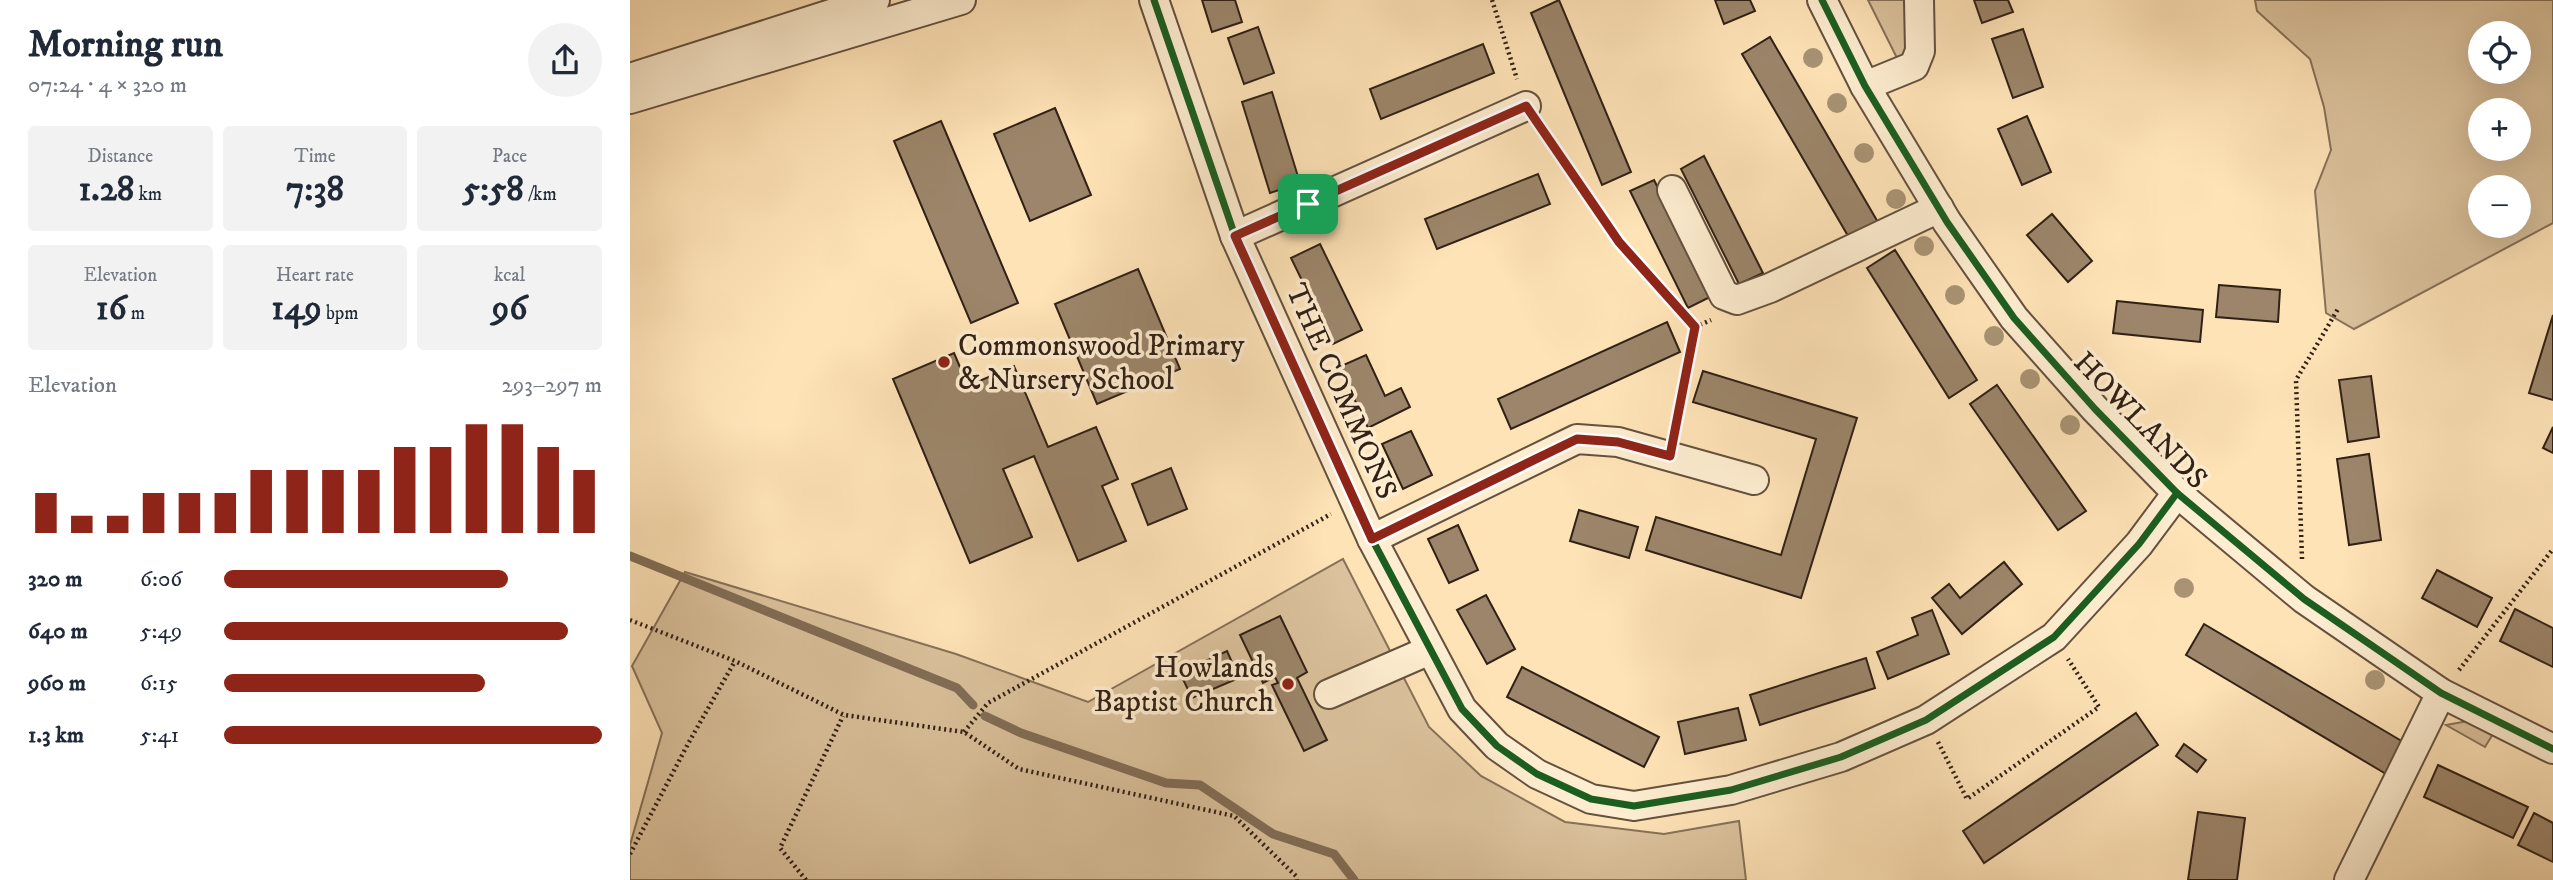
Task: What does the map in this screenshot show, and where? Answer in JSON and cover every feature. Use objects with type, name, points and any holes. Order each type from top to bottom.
[{"type":"street","points":[[630,78],[875,0]]},
{"type":"street","points":[[630,99],[961,0]]},
{"type":"street","name":"THE COMMONS","points":[[1154,0],[1235,236],[1372,539],[1462,709],[1497,746],[1537,774],[1591,799],[1634,806],[1731,790],[1841,757],[1926,720],[2054,638],[2139,544],[2177,493]]},
{"type":"street","name":"HOWLANDS","points":[[1822,0],[1865,86],[1939,208],[2014,318],[2095,409],[2177,493],[2304,599],[2441,693],[2553,749]]},
{"type":"street","points":[[1865,86],[1914,66],[1920,51],[1919,0]]},
{"type":"street","points":[[1235,236],[1526,106]]},
{"type":"street","points":[[1671,190],[1724,295],[1737,300],[1770,288],[1939,208]]},
{"type":"street","points":[[1372,539],[1577,439],[1618,442],[1754,480]]},
{"type":"street","points":[[1329,694],[1430,650]]},
{"type":"street","points":[[2356,876],[2441,693]]},
{"type":"path","points":[[1492,0],[1526,106],[1619,242],[1695,327],[1670,456]]},
{"type":"path","points":[[2304,599],[2297,380],[2338,309]]},
{"type":"path","points":[[964,732],[988,703],[1356,502]]},
{"type":"path","points":[[2441,693],[2553,549]]},
{"type":"path","points":[[630,620],[735,661],[844,715],[964,732],[1019,769],[1234,816],[1297,880]]},
{"type":"path","points":[[1926,720],[1967,799],[2099,707],[2054,638]]},
{"type":"path","points":[[630,854],[735,661]]},
{"type":"path","points":[[806,880],[780,848],[844,715]]},
{"type":"shaded area","points":[[1868,0],[1909,0],[1907,51],[1898,60]]},
{"type":"shaded area","points":[[2255,0],[2553,0],[2553,223],[2531,235],[2531,175],[2468,175],[2468,238],[2525,238],[2354,329],[2326,313],[2315,191],[2331,150],[2324,107],[2310,59],[2257,11]]},
{"type":"shaded area","points":[[1343,559],[1429,727],[1481,776],[1565,822],[1664,834],[1739,821],[1746,880],[630,880],[630,845],[662,733],[632,666],[685,572],[956,654],[1088,702]]},
{"type":"shaded area","points":[[2468,721],[2493,734],[2485,747],[2446,725]]},
{"type":"building","points":[[1202,0],[1235,0],[1242,22],[1212,32]]},
{"type":"building","points":[[1559,0],[1631,172],[1602,185],[1531,13]]},
{"type":"building","points":[[1715,0],[1750,0],[1755,11],[1724,24]]},
{"type":"building","points":[[1974,0],[2008,0],[2013,12],[1982,23]]},
{"type":"building","points":[[1258,27],[1274,73],[1244,84],[1228,38]]},
{"type":"building","points":[[2023,29],[2043,87],[2013,98],[1992,39]]},
{"type":"building","points":[[1770,37],[1879,224],[1851,241],[1742,54]]},
{"type":"building","points":[[1483,44],[1494,73],[1381,119],[1370,89]]},
{"type":"building","points":[[1272,92],[1300,183],[1270,193],[1242,102]]},
{"type":"building","points":[[1055,108],[1091,195],[1030,221],[994,134]]},
{"type":"building","points":[[2027,116],[2051,172],[2022,185],[1998,129]]},
{"type":"building","points":[[941,121],[1018,303],[971,323],[894,141]]},
{"type":"building","points":[[1704,156],[1763,273],[1739,284],[1681,169]]},
{"type":"building","points":[[1538,174],[1550,204],[1437,249],[1425,219]]},
{"type":"building","points":[[1654,180],[1712,296],[1688,308],[1630,191]]},
{"type":"building","points":[[2052,214],[2092,261],[2068,282],[2027,235]]},
{"type":"building","points":[[1320,244],[1362,330],[1333,344],[1291,258]]},
{"type":"building","points":[[1895,250],[1977,380],[1949,398],[1867,268]]},
{"type":"building","points":[[1138,269],[1180,369],[1097,404],[1055,304]]},
{"type":"building","points":[[2219,285],[2280,290],[2278,322],[2216,317]]},
{"type":"building","points":[[2117,301],[2203,310],[2200,342],[2113,333]]},
{"type":"building","points":[[2553,315],[2553,400],[2529,393]]},
{"type":"building","points":[[1667,322],[1680,352],[1511,429],[1498,399]]},
{"type":"building","points":[[954,353],[968,386],[1014,366],[1048,447],[1096,427],[1118,479],[1102,486],[1126,541],[1078,561],[1034,456],[1003,469],[1032,537],[970,563],[893,379]]},
{"type":"building","points":[[1366,355],[1385,396],[1401,388],[1410,407],[1368,428],[1339,367]]},
{"type":"building","points":[[1703,371],[1857,418],[1801,598],[1646,550],[1656,517],[1781,555],[1816,439],[1693,402]]},
{"type":"building","points":[[2371,376],[2379,437],[2348,442],[2339,380]]},
{"type":"building","points":[[1997,385],[2086,511],[2058,530],[1970,404]]},
{"type":"building","points":[[2553,427],[2553,453],[2543,448]]},
{"type":"building","points":[[1411,431],[1432,475],[1403,489],[1382,444]]},
{"type":"building","points":[[2369,454],[2381,540],[2349,545],[2337,459]]},
{"type":"building","points":[[1171,468],[1187,509],[1148,525],[1132,484]]},
{"type":"building","points":[[1579,510],[1638,527],[1629,558],[1570,541]]},
{"type":"building","points":[[1458,525],[1478,570],[1449,583],[1428,539]]},
{"type":"building","points":[[2004,562],[2022,584],[1962,634],[1932,598],[1949,584],[1960,598]]},
{"type":"building","points":[[2437,570],[2492,598],[2477,627],[2422,598]]},
{"type":"building","points":[[1486,595],[1515,649],[1487,664],[1457,610]]},
{"type":"building","points":[[2515,609],[2553,628],[2553,667],[2500,641]]},
{"type":"building","points":[[1932,610],[1949,654],[1888,679],[1877,652],[1918,635],[1912,618]]},
{"type":"building","name":"Howlands Baptist Church","points":[[1280,616],[1307,672],[1297,678],[1327,740],[1304,751],[1272,685],[1278,683],[1275,677],[1263,683],[1240,635]]},
{"type":"building","points":[[2204,624],[2405,743],[2386,774],[2186,655]]},
{"type":"building","points":[[1227,651],[1239,678],[1192,698],[1180,673]]},
{"type":"building","points":[[1866,658],[1875,688],[1760,725],[1750,695]]},
{"type":"building","points":[[1522,667],[1659,737],[1644,767],[1507,697]]},
{"type":"building","points":[[1738,708],[1746,740],[1685,754],[1678,722]]},
{"type":"building","points":[[2136,713],[2158,745],[1984,863],[1963,831]]},
{"type":"building","points":[[2184,744],[2206,760],[2197,772],[2176,756]]},
{"type":"building","points":[[2438,765],[2528,807],[2513,838],[2424,797]]},
{"type":"building","points":[[2198,812],[2245,818],[2237,880],[2188,880]]},
{"type":"building","points":[[2534,813],[2553,823],[2553,862],[2518,845]]},
{"type":"waterway","points":[[630,556],[957,688],[973,705]]},
{"type":"waterway","points":[[985,716],[1021,733],[1166,783],[1200,785],[1273,834],[1334,854],[1354,880]]},
{"type":"cycle path","points":[[1154,0],[1235,236],[1372,539],[1462,709],[1497,746],[1537,774],[1591,799],[1634,806],[1731,790],[1841,757],[1926,720],[2054,637],[2139,544],[2177,493]]},
{"type":"cycle path","points":[[1822,0],[1865,86],[1947,222],[2014,318],[2095,409],[2177,493],[2304,599],[2441,693],[2553,749]]},
{"type":"place","name":"Commonswood Primary & Nursery School","points":[[944,362]]},
{"type":"place","name":"Howlands Baptist Church","points":[[1288,684]]},
{"type":"route","points":[[1526,106],[1619,242],[1695,327],[1670,456],[1618,442],[1577,439],[1372,539],[1235,236],[1308,204],[1526,106]]}]
